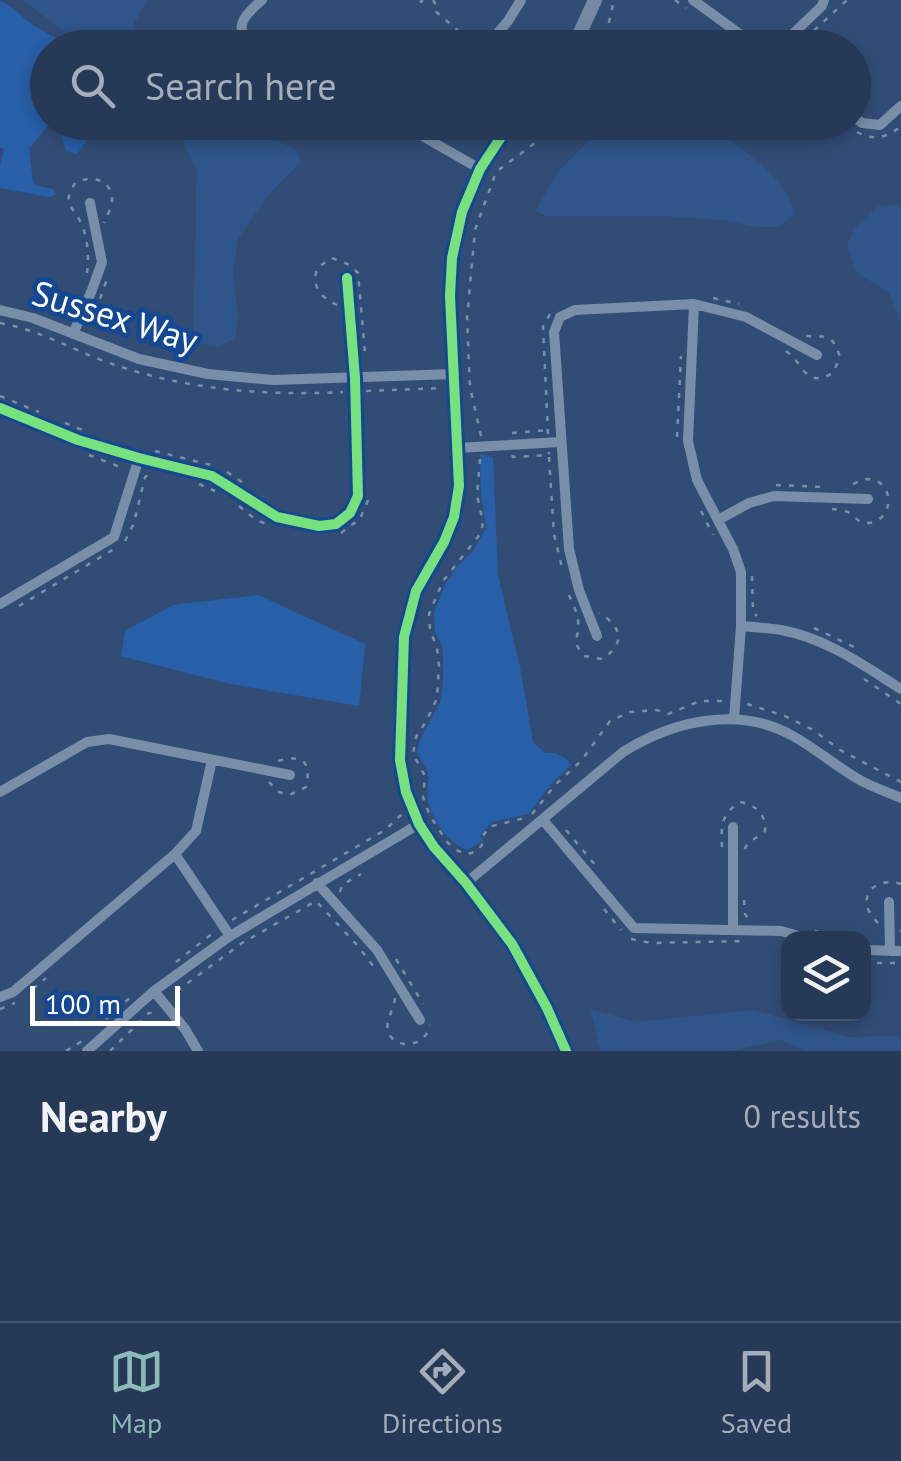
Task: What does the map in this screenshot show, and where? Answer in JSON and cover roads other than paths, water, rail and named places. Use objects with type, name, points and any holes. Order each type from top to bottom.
[{"type":"street","points":[[242,30],[248,12],[262,0]]},
{"type":"street","points":[[501,30],[520,0]]},
{"type":"street","points":[[581,30],[595,0]]},
{"type":"street","points":[[694,0],[734,30]]},
{"type":"street","points":[[797,30],[824,0]]},
{"type":"street","points":[[871,124],[880,125],[901,106]]},
{"type":"street","points":[[430,140],[480,169]]},
{"type":"street","points":[[499,140],[480,169],[462,212],[452,258],[450,296],[459,486],[454,517],[416,591],[404,638],[400,760],[406,792],[419,824],[512,944],[566,1051]]},
{"type":"street","points":[[73,334],[102,262],[90,203]]},
{"type":"street","points":[[0,408],[78,440],[140,453],[212,476],[278,517],[319,526],[336,524],[350,514],[358,496],[347,278]]},
{"type":"street","points":[[699,300],[688,441],[697,480],[741,572],[734,719]]},
{"type":"street","points":[[597,636],[579,590],[569,549],[554,442],[554,332],[560,317],[575,310],[699,300],[746,317],[817,355]]},
{"type":"street","name":"Sussex Way","points":[[0,310],[33,318],[140,359],[208,374],[273,380],[454,374]]},
{"type":"street","points":[[458,448],[554,442]]},
{"type":"street","points":[[0,604],[114,537],[140,453]]},
{"type":"street","points":[[718,520],[748,503],[774,496],[868,499]]},
{"type":"street","points":[[741,626],[783,630],[822,642],[901,689]]},
{"type":"street","points":[[466,883],[546,824],[623,752],[648,737],[691,722],[734,719],[763,724],[790,734],[859,779],[901,798]]},
{"type":"street","points":[[0,792],[87,742],[109,739],[290,775]]},
{"type":"street","points":[[0,997],[14,992],[175,854],[196,831],[212,760]]},
{"type":"street","points":[[87,1051],[154,992],[230,936],[419,824]]},
{"type":"street","points":[[546,824],[634,928],[781,931]]},
{"type":"street","points":[[733,827],[733,929]]},
{"type":"street","points":[[175,854],[230,936]]},
{"type":"street","points":[[317,882],[377,950],[425,1019]]},
{"type":"street","points":[[889,902],[895,951]]},
{"type":"street","points":[[154,992],[198,1051]]}]
